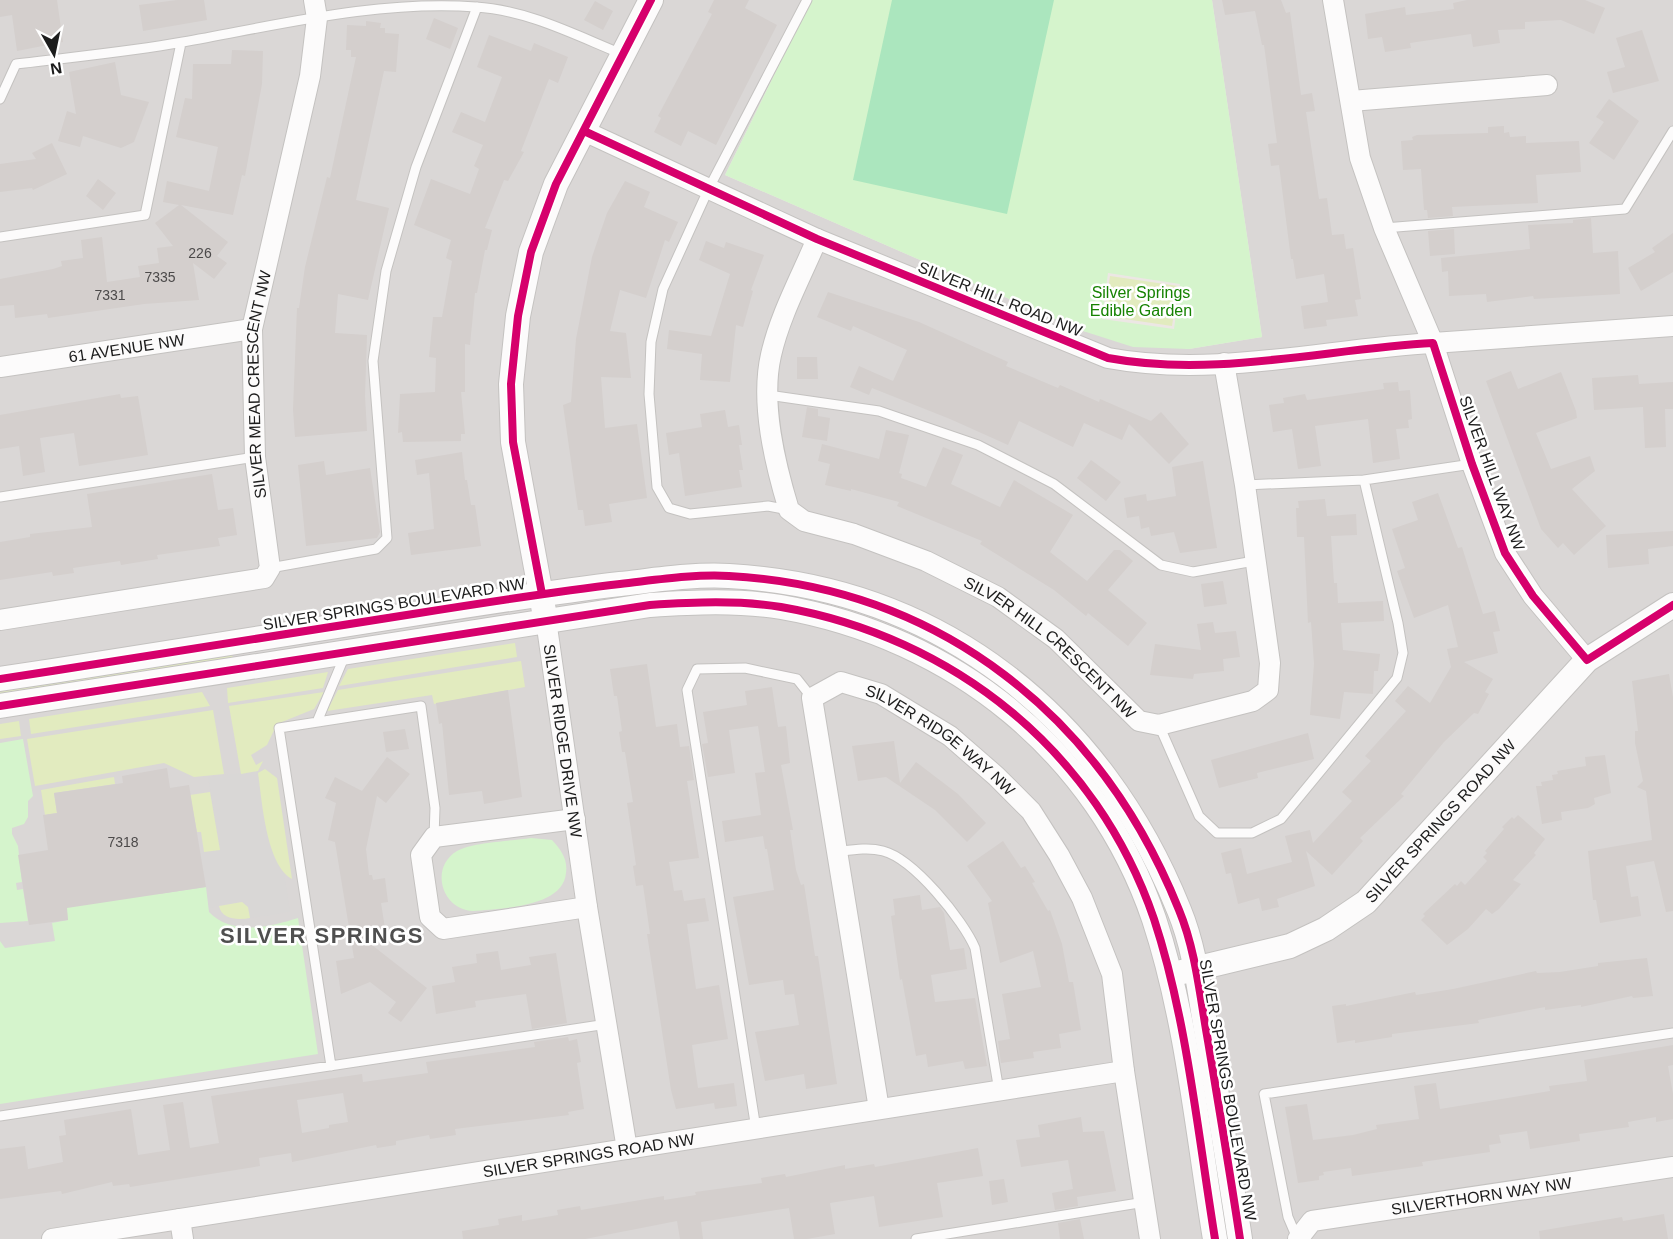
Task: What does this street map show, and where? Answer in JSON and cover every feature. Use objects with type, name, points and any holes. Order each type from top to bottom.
[{"type":"street","name":"SILVER RIDGE DRIVE NW","points":[[627,1149],[587,907],[542,594],[513,442],[511,384],[518,316],[531,252],[556,184],[651,0]]},
{"type":"street","name":"SILVER HILL WAY NW","points":[[1332,0],[1360,158],[1384,228],[1433,343],[1472,464],[1505,553],[1533,597],[1587,660]]},
{"type":"street","name":"SILVER MEAD CRESCENT NW","points":[[270,568],[255,457],[252,329],[310,76],[315,9]]},
{"type":"street","points":[[1351,101],[1547,85]]},
{"type":"street","name":"SILVER HILL ROAD NW","points":[[584,131],[817,239],[1108,358],[1146,365],[1224,363],[1433,343]]},
{"type":"street","points":[[789,510],[773,441],[768,395],[771,357],[781,322],[817,239]]},
{"type":"street","points":[[1433,343],[1673,326]]},
{"type":"street","name":"61 AVENUE NW","points":[[0,367],[252,329]]},
{"type":"street","name":"SILVER HILL CRESCENT NW","points":[[789,510],[804,521],[854,534],[926,561],[998,597],[1056,639],[1139,721],[1159,725],[1253,701],[1268,690],[1270,663],[1245,485],[1224,363]]},
{"type":"street","points":[[0,620],[264,578],[270,568]]},
{"type":"street","name":"SILVER SPRINGS BOULEVARD NW","points":[[0,679],[542,594],[674,578],[727,576],[784,582],[847,596],[883,608],[956,641],[1034,698],[1076,739],[1110,780],[1151,847],[1181,914],[1196,969],[1240,1239]]},
{"type":"street","points":[[0,706],[345,654],[546,620],[629,608],[685,603],[779,607],[852,624],[900,641],[947,665],[1004,705],[1039,736],[1086,790],[1110,825],[1153,916],[1170,975],[1215,1239]]},
{"type":"street","name":"SILVER SPRINGS ROAD NW","points":[[1170,975],[1290,946],[1326,929],[1366,902],[1587,660],[1673,605]]},
{"type":"street","name":"SILVER RIDGE WAY NW","points":[[812,698],[841,682],[881,694],[950,736],[996,776],[1030,812],[1059,855],[1105,952],[1112,974],[1124,1071],[1150,1239]]},
{"type":"street","points":[[812,698],[879,1109]]},
{"type":"street","points":[[575,819],[434,837],[421,855],[430,917],[443,929],[587,907]]},
{"type":"street","name":"SILVER SPRINGS ROAD NW","points":[[52,1239],[1124,1071]]},
{"type":"street","name":"SILVERTHORN WAY NW","points":[[1297,1238],[1312,1221],[1673,1167]]},
{"type":"street","points":[[180,1219],[183,1239]]},
{"type":"lane","points":[[789,510],[768,506],[690,514],[669,508],[657,487],[649,393],[651,342],[663,289],[709,188],[807,0]]},
{"type":"lane","points":[[0,99],[16,64],[181,43],[315,9],[405,6],[477,7],[519,14],[622,54]]},
{"type":"lane","points":[[270,568],[376,549],[387,538],[372,361],[386,271],[416,167],[477,7]]},
{"type":"lane","points":[[0,237],[145,215],[181,43]]},
{"type":"lane","points":[[1384,228],[1625,209],[1673,131]]},
{"type":"lane","points":[[768,395],[879,411],[978,445],[1054,484],[1161,565],[1193,572],[1254,561]]},
{"type":"lane","points":[[0,497],[255,457]]},
{"type":"lane","points":[[1245,485],[1364,480],[1472,464]]},
{"type":"lane","points":[[1159,725],[1199,816],[1217,833],[1252,833],[1281,819],[1397,678],[1402,653],[1398,623],[1364,480]]},
{"type":"lane","points":[[317,722],[345,654]]},
{"type":"lane","points":[[756,1129],[687,690],[697,669],[746,668],[797,679],[812,698]]},
{"type":"lane","points":[[331,1066],[279,728],[421,706],[435,808],[434,837]]},
{"type":"lane","points":[[837,852],[861,848],[885,852],[912,868],[967,930],[975,948],[999,1090]]},
{"type":"lane","points":[[0,1116],[606,1024]]},
{"type":"lane","points":[[1297,1238],[1288,1217],[1264,1094],[1673,1033]]},
{"type":"lane","points":[[916,1239],[961,1236],[1145,1202]]},
{"type":"shaded area","points":[[0,0],[811,0],[725,175],[1083,331],[1189,349],[1262,337],[1212,0],[1673,0],[1673,1239],[0,1239]]},
{"type":"shaded area","points":[[258,771],[267,834],[284,874],[290,912],[250,918],[248,907],[242,902],[209,908],[200,853],[220,850],[208,777]]},
{"type":"green space","points":[[811,0],[1212,0],[1262,337],[1189,349],[1133,347],[1083,331],[725,175]],"holes":[[[1108,273],[1180,284],[1174,329],[1102,319]]]},
{"type":"green space","points":[[892,0],[1054,0],[1007,214],[853,180]]},
{"type":"green space","name":"Silver Springs Edible Garden","points":[[1110,276],[1178,286],[1172,326],[1104,316]]},
{"type":"green space","points":[[515,643],[517,657],[339,686],[348,669]]},
{"type":"green space","points":[[231,650],[233,659],[0,699],[0,687]]},
{"type":"green space","points":[[521,661],[525,687],[434,704],[432,695],[327,711],[338,690]]},
{"type":"green space","points":[[328,672],[323,688],[228,703],[227,688]]},
{"type":"green space","points":[[202,692],[210,706],[31,734],[29,719]]},
{"type":"green space","points":[[324,692],[314,709],[277,724],[267,745],[251,755],[256,765],[263,761],[258,771],[241,774],[229,706]]},
{"type":"green space","points":[[213,710],[224,774],[194,777],[164,763],[35,786],[27,739]]},
{"type":"green space","points":[[19,721],[21,736],[0,739],[0,724]]},
{"type":"green space","points":[[23,739],[33,796],[28,801],[28,817],[24,824],[12,828],[12,834],[18,846],[22,882],[16,883],[17,890],[23,889],[28,921],[0,923],[0,743]]},
{"type":"green space","points":[[265,769],[277,778],[292,879],[283,872],[276,860],[267,831],[258,773]]},
{"type":"green space","points":[[114,777],[115,784],[54,793],[57,813],[45,815],[41,790]]},
{"type":"green space","points":[[210,792],[220,850],[204,852],[201,832],[197,832],[190,795]]},
{"type":"green space","points":[[531,838],[552,840],[565,859],[566,873],[562,885],[554,893],[542,900],[514,907],[473,911],[453,904],[443,887],[443,867],[448,858],[464,848]]},
{"type":"green space","points":[[63,884],[159,894],[206,887],[209,912],[218,920],[229,924],[240,927],[264,926],[298,918],[318,1054],[0,1104],[0,941],[5,948],[55,941],[52,923],[68,920]]},
{"type":"green space","points":[[242,902],[248,907],[250,918],[236,919],[227,916],[223,914],[219,906]]},
{"type":"building","points":[[0,0],[57,0],[63,42],[17,51],[12,15],[0,17]]},
{"type":"building","points":[[177,0],[204,0],[207,20],[143,31],[139,5]]},
{"type":"building","points":[[714,0],[749,0],[745,8],[777,25],[716,145],[688,131],[681,146],[654,132],[661,118],[658,116],[712,14],[708,12]]},
{"type":"building","points":[[1222,0],[1281,0],[1286,13],[1290,12],[1301,95],[1312,93],[1315,111],[1306,112],[1319,199],[1327,198],[1332,235],[1344,234],[1346,249],[1353,248],[1361,299],[1355,300],[1358,316],[1326,320],[1327,326],[1304,329],[1301,306],[1328,302],[1324,274],[1296,279],[1293,259],[1291,259],[1279,165],[1271,166],[1268,144],[1277,143],[1264,45],[1262,45],[1255,11],[1225,15]]},
{"type":"building","points":[[1467,0],[1585,0],[1605,8],[1594,34],[1561,20],[1525,22],[1525,29],[1498,30],[1500,43],[1473,47],[1471,34],[1410,43],[1411,48],[1385,52],[1382,37],[1368,39],[1365,14],[1405,7],[1406,15],[1454,9],[1453,3]]},
{"type":"building","points":[[595,1],[613,11],[603,30],[584,20]]},
{"type":"building","points":[[434,18],[458,28],[450,49],[426,39]]},
{"type":"building","points":[[366,21],[381,23],[380,28],[385,28],[385,33],[399,34],[396,72],[384,71],[356,200],[389,208],[368,300],[338,294],[335,333],[367,335],[365,396],[367,431],[295,437],[293,410],[297,308],[299,308],[305,267],[327,177],[330,178],[356,57],[351,57],[351,50],[346,50],[347,25],[366,26]]},
{"type":"building","points":[[1642,30],[1659,81],[1613,93],[1607,72],[1625,67],[1616,38]]},
{"type":"building","points":[[489,35],[531,51],[534,43],[568,57],[558,83],[549,79],[521,151],[524,152],[508,181],[504,180],[485,228],[492,230],[487,250],[485,250],[477,293],[475,293],[470,345],[465,344],[465,392],[461,392],[465,434],[461,434],[461,441],[403,442],[402,432],[398,433],[400,394],[435,392],[436,358],[429,357],[433,317],[442,317],[452,261],[446,258],[451,240],[414,225],[431,179],[470,194],[479,169],[474,166],[483,145],[452,132],[461,112],[485,122],[502,77],[477,67]]},
{"type":"building","points":[[232,50],[263,51],[262,84],[245,176],[242,175],[233,215],[181,205],[228,242],[217,256],[227,263],[214,279],[193,263],[199,300],[144,304],[48,318],[47,314],[15,318],[14,305],[0,306],[0,279],[53,269],[62,266],[61,261],[83,258],[81,240],[102,237],[107,282],[140,277],[138,266],[159,263],[157,248],[173,246],[155,223],[179,205],[163,202],[167,181],[209,191],[218,147],[176,137],[185,98],[192,99],[193,64],[231,64]]},
{"type":"building","points":[[115,62],[121,95],[149,102],[134,142],[121,148],[83,136],[80,147],[58,141],[67,111],[76,114],[69,72]]},
{"type":"building","points":[[1609,99],[1639,121],[1614,160],[1589,143],[1604,122],[1596,117]]},
{"type":"building","points":[[1504,126],[1504,133],[1509,132],[1510,137],[1526,136],[1526,143],[1579,141],[1581,172],[1536,175],[1538,203],[1452,207],[1453,216],[1428,218],[1427,210],[1424,210],[1421,169],[1403,170],[1401,141],[1413,140],[1412,137],[1417,135],[1488,133],[1488,127]]},
{"type":"building","points":[[52,143],[67,174],[33,190],[32,188],[0,192],[0,164],[36,159],[32,153]]},
{"type":"building","points":[[98,179],[116,193],[103,210],[86,196]]},
{"type":"building","points":[[625,181],[650,192],[644,207],[678,222],[669,242],[665,240],[646,298],[620,290],[610,331],[626,333],[631,378],[601,377],[605,428],[637,424],[647,498],[609,504],[612,522],[585,526],[583,510],[578,510],[563,405],[571,402],[576,339],[592,257],[607,213]]},
{"type":"building","points":[[1591,218],[1593,253],[1618,251],[1620,294],[1534,299],[1533,296],[1487,302],[1486,294],[1449,296],[1448,271],[1442,272],[1441,258],[1530,249],[1528,225],[1573,223],[1573,220]]},
{"type":"building","points":[[1454,229],[1455,254],[1430,256],[1428,231]]},
{"type":"building","points":[[1673,233],[1673,272],[1641,291],[1628,268],[1655,252],[1652,248]]},
{"type":"building","points":[[706,241],[724,248],[726,242],[764,255],[751,290],[753,291],[743,327],[736,325],[730,382],[700,380],[702,354],[667,349],[669,330],[711,336],[730,274],[699,260]]},
{"type":"building","points":[[828,292],[919,322],[1008,362],[1006,366],[1058,388],[1060,385],[1099,402],[1100,399],[1151,421],[1161,412],[1189,444],[1169,464],[1129,424],[1122,440],[1084,423],[1073,447],[1019,421],[1008,445],[872,388],[869,395],[850,387],[859,366],[893,381],[907,350],[853,326],[851,331],[817,317]]},
{"type":"building","points":[[797,357],[817,357],[818,379],[797,379]]},
{"type":"building","points":[[1511,371],[1518,389],[1561,372],[1576,411],[1577,418],[1536,433],[1551,469],[1590,456],[1595,471],[1572,489],[1606,526],[1574,555],[1563,543],[1558,548],[1541,529],[1486,381]]},
{"type":"building","points":[[1638,375],[1639,384],[1673,382],[1673,409],[1665,409],[1666,447],[1645,448],[1643,407],[1594,410],[1592,378]]},
{"type":"building","points":[[1398,382],[1399,391],[1410,390],[1412,419],[1408,420],[1409,428],[1396,429],[1400,459],[1373,463],[1368,419],[1315,426],[1321,466],[1298,469],[1292,429],[1273,432],[1269,405],[1284,403],[1283,398],[1305,394],[1307,400],[1384,389],[1383,383]]},
{"type":"building","points":[[120,394],[121,398],[138,396],[148,455],[79,466],[74,433],[40,438],[45,472],[23,476],[19,446],[0,449],[0,415]]},
{"type":"building","points":[[807,407],[818,409],[818,416],[830,418],[827,441],[802,437]]},
{"type":"building","points":[[725,410],[728,427],[739,425],[743,470],[739,470],[742,487],[685,496],[679,453],[669,455],[666,433],[702,427],[700,414]]},
{"type":"building","points":[[886,430],[909,435],[899,473],[902,474],[901,478],[926,487],[943,447],[963,455],[951,484],[1000,507],[1014,480],[1073,515],[1050,552],[1087,581],[1114,550],[1120,550],[1133,561],[1108,590],[1147,623],[1128,646],[1088,613],[1086,616],[1054,590],[980,544],[982,541],[897,506],[899,502],[851,489],[851,491],[825,485],[830,464],[818,461],[822,444],[879,459]]},
{"type":"building","points":[[462,452],[465,480],[467,480],[471,505],[475,505],[481,546],[411,555],[408,533],[434,529],[429,473],[417,475],[415,460]]},
{"type":"building","points":[[1091,460],[1121,482],[1106,501],[1077,478]]},
{"type":"building","points":[[324,461],[326,475],[370,468],[380,532],[377,538],[306,546],[298,465]]},
{"type":"building","points":[[1203,461],[1217,548],[1180,553],[1174,532],[1151,536],[1149,527],[1141,529],[1139,516],[1127,518],[1124,498],[1146,494],[1147,501],[1176,496],[1172,467]]},
{"type":"building","points":[[212,474],[218,510],[233,508],[237,535],[218,538],[220,546],[157,555],[158,559],[121,565],[120,561],[73,568],[74,573],[53,576],[52,572],[0,580],[0,542],[30,537],[30,534],[92,527],[87,494]]},
{"type":"building","points":[[1438,493],[1458,548],[1462,547],[1483,614],[1495,611],[1500,631],[1493,632],[1498,653],[1464,662],[1493,679],[1485,692],[1489,694],[1478,714],[1474,713],[1444,742],[1401,794],[1404,796],[1360,838],[1363,841],[1332,875],[1306,851],[1315,886],[1277,899],[1279,907],[1262,911],[1259,898],[1238,904],[1231,873],[1226,874],[1221,853],[1241,848],[1247,874],[1292,862],[1285,836],[1310,830],[1313,843],[1352,801],[1342,792],[1371,761],[1365,756],[1406,711],[1395,701],[1408,686],[1430,703],[1451,667],[1447,649],[1458,647],[1448,605],[1414,618],[1397,571],[1405,568],[1392,529],[1418,520],[1412,502]]},
{"type":"building","points":[[1325,499],[1327,516],[1356,514],[1357,535],[1331,536],[1334,583],[1337,583],[1338,603],[1383,601],[1384,621],[1341,623],[1343,650],[1380,654],[1378,671],[1374,671],[1373,694],[1344,692],[1340,719],[1310,715],[1314,664],[1311,622],[1308,623],[1304,537],[1297,537],[1296,508],[1299,508],[1298,501]]},
{"type":"building","points":[[1673,531],[1673,546],[1648,549],[1649,564],[1608,568],[1606,535]]},
{"type":"building","points":[[1223,581],[1227,604],[1204,607],[1201,584]]},
{"type":"building","points":[[1213,622],[1215,633],[1236,631],[1240,657],[1223,659],[1224,671],[1194,674],[1193,679],[1150,675],[1155,644],[1201,650],[1197,624]]},
{"type":"building","points":[[647,664],[656,727],[677,724],[680,747],[689,746],[694,780],[687,781],[699,858],[669,862],[674,891],[682,890],[684,901],[705,898],[709,921],[687,924],[696,989],[719,985],[728,1039],[692,1045],[698,1088],[734,1083],[737,1106],[715,1109],[714,1103],[676,1109],[671,1090],[647,934],[650,934],[643,885],[636,886],[633,866],[636,865],[627,803],[633,802],[625,752],[622,752],[619,732],[622,731],[617,696],[614,696],[610,669]]},
{"type":"building","points":[[1669,674],[1673,697],[1673,911],[1666,912],[1654,861],[1626,866],[1631,897],[1638,896],[1641,916],[1600,923],[1596,900],[1593,900],[1588,851],[1652,840],[1646,791],[1637,787],[1643,781],[1635,743],[1635,731],[1638,731],[1632,681]]},
{"type":"building","points":[[772,687],[778,727],[786,726],[790,763],[781,765],[793,830],[790,830],[796,870],[801,885],[804,884],[815,956],[818,956],[837,1084],[806,1089],[804,1074],[765,1081],[755,1032],[799,1025],[794,994],[785,995],[783,980],[749,985],[733,897],[774,890],[763,836],[725,842],[722,821],[761,815],[755,773],[765,772],[758,726],[729,730],[735,773],[708,777],[702,744],[708,743],[703,712],[747,705],[745,691]]},
{"type":"building","points":[[508,690],[522,797],[484,804],[482,791],[449,795],[442,723],[439,724],[436,703]]},
{"type":"building","points":[[405,729],[409,749],[386,752],[383,732]]},
{"type":"building","points":[[1308,733],[1314,759],[1257,773],[1258,778],[1219,788],[1211,760]]},
{"type":"building","points":[[894,741],[900,783],[916,762],[958,794],[986,823],[967,842],[935,810],[886,777],[858,781],[852,746]]},
{"type":"building","points":[[1605,755],[1611,793],[1594,798],[1595,804],[1588,808],[1561,812],[1562,820],[1542,824],[1536,786],[1542,786],[1541,782],[1553,780],[1552,775],[1558,774],[1557,771],[1586,766],[1585,757]]},
{"type":"building","points":[[387,757],[410,774],[386,803],[377,796],[366,849],[369,875],[372,875],[373,880],[385,878],[388,902],[381,903],[387,941],[368,942],[427,988],[401,1022],[388,1013],[396,1002],[370,982],[341,994],[336,961],[354,958],[335,842],[328,840],[336,803],[325,798],[335,777],[362,791]]},
{"type":"building","points":[[167,768],[170,788],[189,785],[206,887],[67,908],[68,920],[29,925],[18,855],[48,850],[43,815],[57,813],[54,793],[123,783],[122,776]]},
{"type":"building","points":[[1518,815],[1545,839],[1534,853],[1536,855],[1513,880],[1521,884],[1499,909],[1492,914],[1486,909],[1468,929],[1447,945],[1421,920],[1425,916],[1423,914],[1455,884],[1457,886],[1461,881],[1465,885],[1487,861],[1483,857],[1487,853],[1485,851],[1504,829],[1502,827],[1512,817],[1514,819]]},
{"type":"building","points":[[1003,841],[1021,868],[1025,866],[1035,882],[1032,883],[1048,911],[1050,910],[1062,944],[1069,982],[1073,982],[1081,1030],[1059,1034],[1061,1048],[1033,1052],[1034,1058],[1001,1063],[998,1041],[1010,1039],[1002,994],[1041,987],[1033,951],[1000,963],[988,903],[992,901],[967,866]]},
{"type":"building","points":[[920,895],[922,910],[940,907],[944,913],[950,950],[964,948],[967,969],[931,975],[935,1002],[975,998],[987,1066],[965,1069],[963,1061],[928,1067],[926,1054],[916,1056],[902,979],[900,980],[891,916],[895,915],[893,899]]},
{"type":"building","points":[[498,951],[501,970],[531,965],[529,957],[556,953],[567,1023],[532,1029],[526,994],[475,1001],[476,1007],[436,1014],[432,986],[455,982],[452,967],[477,963],[476,954]]},
{"type":"building","points":[[1647,958],[1653,996],[1633,998],[1632,996],[1581,1007],[1581,1005],[1545,1010],[1545,1007],[1478,1020],[1479,1023],[1392,1034],[1392,1037],[1355,1043],[1355,1040],[1337,1043],[1332,1006],[1346,1004],[1346,1006],[1415,992],[1416,995],[1453,989],[1536,971],[1537,973],[1560,972],[1598,966],[1598,963]]},
{"type":"building","points":[[568,1037],[569,1041],[577,1039],[581,1062],[577,1063],[584,1109],[568,1112],[569,1115],[455,1129],[456,1135],[430,1139],[429,1135],[396,1141],[396,1145],[377,1148],[376,1145],[292,1162],[291,1153],[259,1158],[260,1166],[130,1187],[129,1184],[113,1186],[112,1182],[62,1194],[61,1191],[0,1199],[0,1149],[25,1146],[28,1169],[63,1162],[59,1136],[66,1135],[64,1120],[131,1109],[138,1155],[170,1150],[163,1105],[183,1102],[190,1148],[219,1143],[211,1096],[362,1074],[363,1082],[428,1073],[426,1062],[535,1047],[534,1042]],"holes":[[[343,1093],[348,1122],[302,1133],[297,1100]]]},
{"type":"building","points":[[1673,1045],[1673,1065],[1668,1066],[1673,1094],[1673,1119],[1656,1122],[1656,1117],[1628,1122],[1629,1127],[1579,1134],[1580,1141],[1530,1149],[1527,1131],[1499,1135],[1501,1143],[1489,1145],[1490,1152],[1422,1162],[1423,1166],[1352,1176],[1351,1168],[1323,1172],[1324,1175],[1319,1176],[1319,1180],[1298,1183],[1285,1107],[1307,1104],[1313,1140],[1353,1135],[1377,1129],[1376,1125],[1419,1119],[1414,1086],[1436,1083],[1440,1109],[1550,1091],[1549,1086],[1587,1081],[1584,1060]]},
{"type":"building","points":[[1081,1117],[1083,1132],[1104,1131],[1116,1191],[1077,1197],[1078,1206],[1055,1210],[1052,1193],[1073,1189],[1068,1160],[1021,1167],[1016,1140],[1040,1137],[1038,1125]]},
{"type":"building","points":[[978,1148],[983,1176],[937,1183],[943,1217],[879,1227],[874,1196],[830,1203],[835,1234],[807,1239],[794,1239],[789,1208],[701,1222],[703,1239],[680,1239],[677,1221],[585,1239],[463,1239],[462,1231],[499,1225],[498,1219],[522,1215],[522,1221],[558,1215],[557,1210],[580,1206],[581,1210],[664,1196],[664,1200],[696,1195],[695,1192],[762,1183],[761,1178],[785,1174],[786,1177],[845,1165],[845,1169],[874,1164],[875,1167]]},
{"type":"building","points":[[1004,1179],[1008,1202],[992,1205],[989,1181]]},
{"type":"building","points":[[1664,1214],[1668,1239],[1540,1239],[1539,1231],[1622,1217],[1623,1221]]},
{"type":"building","points":[[1080,1219],[1084,1239],[1060,1239],[1058,1223]]},
{"type":"cycle path","points":[[542,594],[513,442],[511,384],[518,316],[531,252],[556,184],[651,0]]},
{"type":"cycle path","points":[[584,131],[817,239],[1108,358],[1148,363],[1229,364],[1433,343],[1472,464],[1505,553],[1533,596],[1587,660],[1673,605]]},
{"type":"cycle path","points":[[0,679],[516,598],[674,578],[729,576],[806,586],[878,606],[944,636],[1004,675],[1058,722],[1106,778],[1146,840],[1179,910],[1194,958],[1240,1239]]},
{"type":"cycle path","points":[[0,706],[650,605],[732,602],[781,607],[844,622],[904,645],[960,675],[1011,712],[1057,755],[1096,804],[1129,859],[1154,919],[1175,997],[1215,1239]]},
{"type":"district","name":"SILVER SPRINGS","points":[[322,935]]}]
